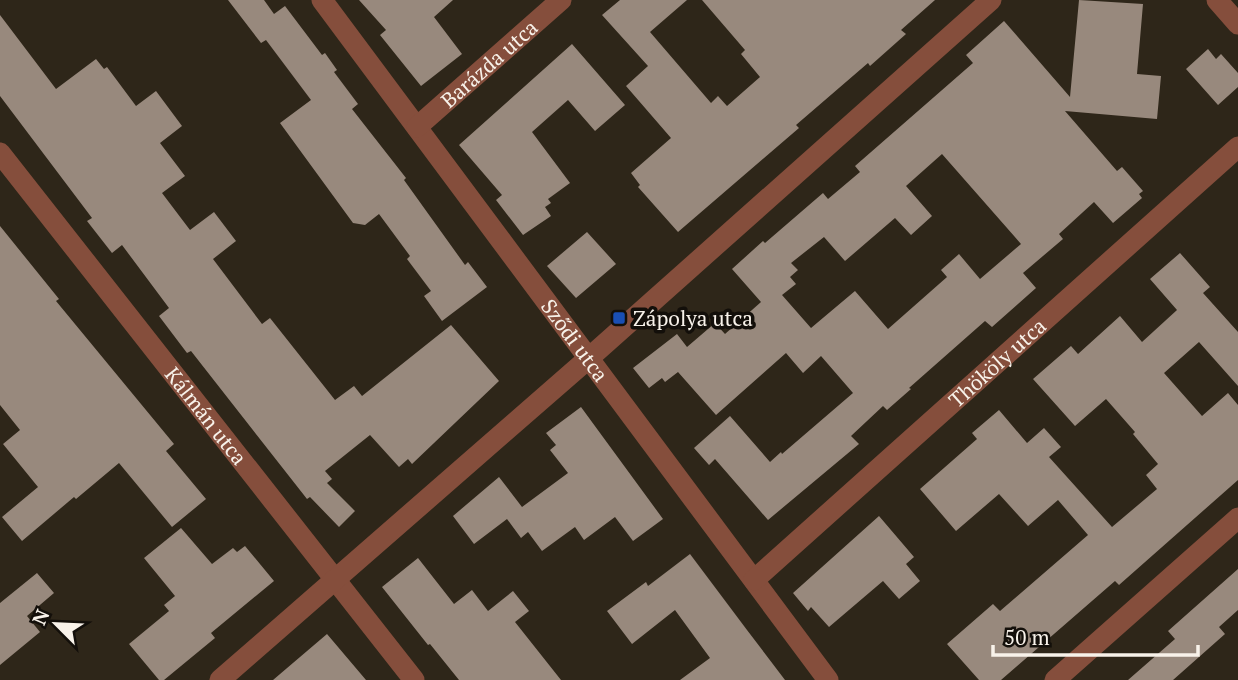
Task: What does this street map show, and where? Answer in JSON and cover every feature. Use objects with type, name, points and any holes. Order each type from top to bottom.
[{"type":"street","name":"Sződi utca","points":[[322,0],[828,680]]},
{"type":"street","name":"Barázda utca","points":[[417,127],[561,0]]},
{"type":"street","points":[[220,680],[589,358],[991,0]]},
{"type":"street","points":[[1217,0],[1238,24]]},
{"type":"street","name":"Thököly utca","points":[[754,580],[1238,147]]},
{"type":"street","name":"Kálmán utca","points":[[0,153],[414,680]]},
{"type":"street","points":[[1055,680],[1238,518]]},
{"type":"building","points":[[228,0],[264,0],[274,14],[285,6],[322,55],[325,53],[337,70],[334,72],[358,104],[352,109],[406,178],[404,180],[465,265],[468,262],[487,287],[442,321],[424,296],[431,291],[407,259],[410,256],[379,214],[365,225],[353,223],[280,123],[311,100],[266,40],[261,43]]},
{"type":"building","points":[[359,0],[453,0],[434,17],[462,54],[421,86],[380,35],[386,30]]},
{"type":"building","points":[[620,0],[687,0],[650,32],[711,103],[718,96],[727,106],[760,77],[741,54],[745,50],[702,0],[935,0],[901,30],[906,34],[796,125],[799,128],[678,232],[638,187],[640,185],[631,173],[671,138],[626,86],[648,66],[602,15]]},
{"type":"building","points":[[1079,0],[1143,4],[1137,74],[1161,76],[1157,119],[1065,111],[1117,171],[1122,167],[1143,191],[1139,194],[1142,198],[1113,223],[1094,202],[1059,234],[1063,239],[1023,273],[1036,288],[992,327],[985,321],[887,410],[883,406],[851,436],[859,444],[768,520],[715,459],[709,465],[694,448],[730,416],[770,462],[781,452],[782,454],[853,393],[821,356],[803,373],[786,353],[716,415],[678,372],[665,382],[662,378],[649,388],[633,368],[677,334],[687,347],[715,323],[725,334],[761,302],[732,269],[823,193],[828,199],[860,172],[855,166],[973,63],[966,55],[1004,21],[1070,97]],"holes":[[[942,154],[1021,244],[980,279],[959,254],[941,270],[947,277],[888,329],[855,291],[811,328],[782,295],[796,284],[790,277],[798,270],[791,263],[824,237],[845,261],[895,218],[911,235],[932,216],[906,186]]]},
{"type":"building","points":[[0,15],[56,89],[96,59],[104,69],[107,67],[136,106],[156,91],[182,126],[160,143],[185,176],[162,193],[190,230],[214,212],[236,241],[213,259],[262,324],[270,318],[335,400],[354,386],[362,396],[451,325],[499,381],[412,464],[408,459],[399,467],[370,435],[325,471],[332,479],[327,483],[355,511],[339,527],[310,497],[307,499],[191,351],[187,353],[159,316],[169,308],[122,245],[112,253],[87,221],[92,218],[0,96]]},
{"type":"building","points":[[572,44],[625,105],[595,131],[568,100],[532,132],[570,183],[548,199],[551,203],[545,207],[551,216],[523,235],[496,200],[502,195],[459,145]]},
{"type":"building","points":[[1208,49],[1216,59],[1221,54],[1238,73],[1238,87],[1218,105],[1186,69]]},
{"type":"building","points":[[0,226],[59,299],[56,301],[174,444],[166,451],[206,499],[172,527],[119,463],[22,541],[2,517],[38,487],[3,444],[20,430],[0,405]]},
{"type":"building","points":[[587,232],[616,264],[576,298],[547,266]]},
{"type":"building","points":[[1180,253],[1210,287],[1203,293],[1238,332],[1238,386],[1199,342],[1164,373],[1202,416],[1228,393],[1238,405],[1238,480],[1119,585],[1115,581],[1001,680],[979,680],[947,644],[993,604],[1000,611],[1088,535],[1058,500],[1028,526],[999,494],[956,531],[920,489],[977,439],[972,433],[999,410],[1027,443],[1044,428],[1061,447],[1049,457],[1112,527],[1157,489],[1146,475],[1158,464],[1106,399],[1075,426],[1033,379],[1071,346],[1078,354],[1120,316],[1142,342],[1177,310],[1150,279]]},
{"type":"building","points":[[581,407],[663,519],[633,541],[615,517],[584,540],[575,527],[542,551],[528,532],[521,538],[507,519],[474,544],[453,516],[499,477],[522,507],[568,473],[550,450],[556,445],[546,433]]},
{"type":"building","points":[[879,516],[914,557],[906,564],[920,581],[899,599],[883,581],[829,627],[811,607],[808,611],[793,593]]},
{"type":"building","points":[[181,528],[212,564],[233,548],[237,552],[245,546],[274,581],[211,633],[215,638],[164,680],[159,680],[129,644],[169,611],[164,605],[175,596],[144,558]]},
{"type":"building","points":[[690,554],[785,680],[680,680],[710,658],[675,610],[632,644],[607,611],[646,582],[648,586]]},
{"type":"building","points":[[418,558],[454,604],[472,590],[488,611],[513,591],[529,611],[515,622],[561,680],[459,680],[382,587]]},
{"type":"building","points":[[1238,569],[1238,610],[1219,627],[1225,634],[1173,680],[1128,680],[1175,639],[1168,631]]},
{"type":"building","points":[[37,573],[54,593],[27,616],[40,632],[0,665],[0,603]]},
{"type":"building","points":[[327,634],[366,680],[273,680]]},
{"type":"place","name":"Zápolya utca","points":[[619,318]]}]
